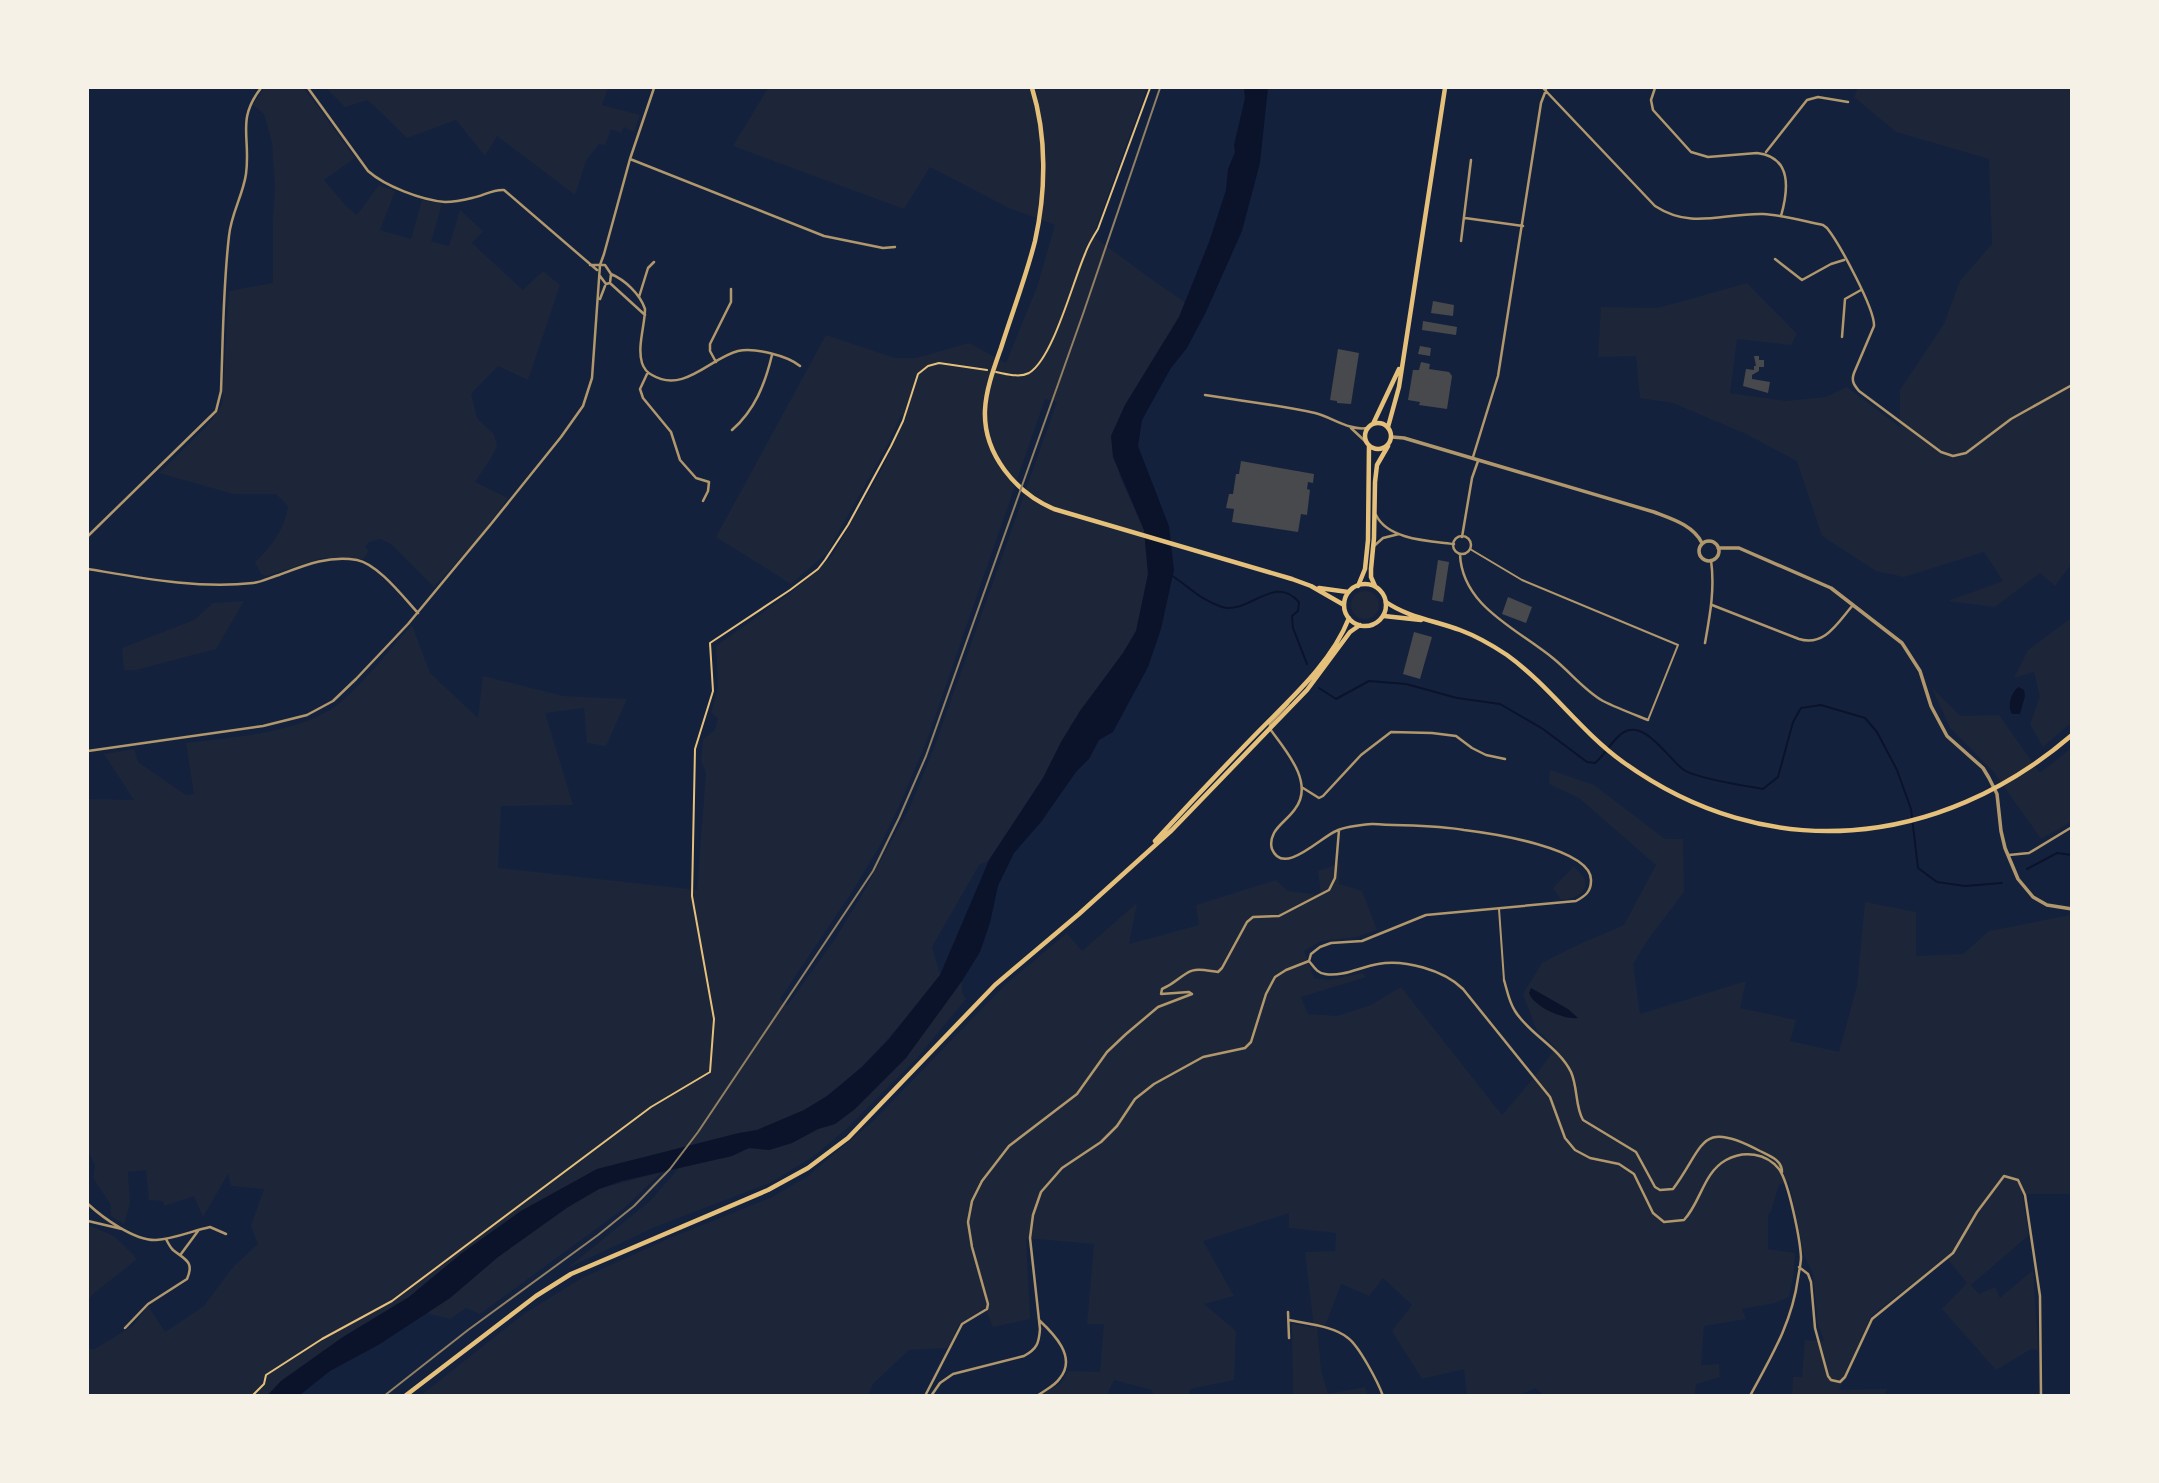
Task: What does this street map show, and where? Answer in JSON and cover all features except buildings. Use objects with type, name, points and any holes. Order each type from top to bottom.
[{"type":"main road","points":[[1032,88],[1041,133],[1042,200],[1028,263],[991,379],[985,413],[988,433],[1001,466],[1034,500],[1068,514],[1339,593],[1349,592],[1365,584],[1375,586]]},
{"type":"main road","points":[[1445,88],[1399,387],[1388,427],[1392,437],[1377,465],[1371,578],[1386,602],[1401,611],[1483,641],[1513,660],[1540,683],[1598,742],[1621,761],[1676,796],[1735,819],[1791,830],[1849,831],[1916,818],[1951,807],[2012,778],[2071,735]]},
{"type":"main road","points":[[1373,424],[1401,365]]},
{"type":"main road","points":[[1358,586],[1365,569],[1368,540],[1368,445],[1365,435],[1367,428],[1373,424],[1381,423],[1388,427]]},
{"type":"main road","points":[[1368,445],[1377,450],[1388,446]]},
{"type":"main road","points":[[1311,586],[1344,605],[1349,618],[1360,625],[1371,625],[1384,616],[1392,615],[1437,622]]},
{"type":"main road","points":[[1344,605],[1349,592]]},
{"type":"main road","points":[[1384,616],[1386,602]]},
{"type":"main road","points":[[1136,863],[1186,806],[1291,699],[1323,660],[1349,618]]},
{"type":"main road","points":[[405,1395],[536,1296],[571,1274],[768,1190],[808,1168],[849,1138],[995,985],[1172,830],[1307,690],[1350,632],[1360,625]]},
{"type":"street","points":[[88,536],[211,418],[218,404],[229,234],[245,178],[248,155],[245,119],[249,105],[261,88]]},
{"type":"street","points":[[308,88],[368,171],[377,179],[390,186],[445,202],[481,197],[497,190],[505,190],[645,315]]},
{"type":"street","points":[[88,751],[263,726],[307,715],[333,701],[418,613],[554,446],[583,406],[592,378],[600,265],[630,159],[654,88]]},
{"type":"street","points":[[1655,88],[1651,100],[1653,110],[1691,152],[1708,157],[1757,153],[1775,160],[1783,169],[1787,180],[1788,191],[1781,216]]},
{"type":"street","points":[[1544,89],[1655,206],[1667,214],[1688,220],[1761,214],[1823,225],[1831,233],[1873,312],[1874,326],[1854,373],[1853,384],[1941,452],[1954,456],[1966,453],[2011,419],[2071,385]]},
{"type":"street","points":[[1462,537],[1476,459],[1498,376],[1544,89]]},
{"type":"street","points":[[1765,154],[1807,100],[1818,97],[1848,102]]},
{"type":"street","points":[[630,159],[824,236],[883,248],[895,247]]},
{"type":"street","points":[[1461,242],[1471,160]]},
{"type":"street","points":[[1465,218],[1523,226]]},
{"type":"street","points":[[604,254],[611,274],[620,278],[639,296],[645,309],[642,364],[648,373],[658,379],[682,379],[694,375],[741,350],[772,355],[800,366]]},
{"type":"street","points":[[1775,259],[1802,280],[1845,259]]},
{"type":"street","points":[[639,296],[648,268],[654,262]]},
{"type":"street","points":[[589,265],[607,267]]},
{"type":"street","points":[[599,302],[611,274]]},
{"type":"street","points":[[716,362],[710,351],[710,344],[731,302],[731,289]]},
{"type":"street","points":[[1842,337],[1845,299],[1861,290]]},
{"type":"street","points":[[733,430],[757,399],[772,355]]},
{"type":"street","points":[[648,373],[640,389],[643,398],[671,432],[680,460],[696,478],[709,482],[703,501]]},
{"type":"street","points":[[1205,394],[1314,413],[1348,426],[1367,428]]},
{"type":"street","points":[[1348,426],[1368,445]]},
{"type":"street","points":[[1392,437],[1404,438],[1654,512],[1688,527],[1698,535],[1702,543],[1700,555],[1707,561],[1716,558],[1718,548]]},
{"type":"street","points":[[1375,512],[1380,523],[1399,534],[1454,544]]},
{"type":"street","points":[[1374,546],[1383,538],[1399,534]]},
{"type":"street","points":[[1462,537],[1458,538],[1454,548],[1460,554],[1460,561],[1472,590],[1488,611],[1553,658],[1601,700],[1648,720]]},
{"type":"street","points":[[1460,554],[1470,550],[1471,542],[1462,537]]},
{"type":"street","points":[[1702,543],[1712,541],[1718,548],[1739,548],[1831,589],[1902,643],[1920,671],[1931,706],[1947,736],[1983,768],[1997,794],[2001,831],[2018,879],[2032,897],[2047,905],[2071,909]]},
{"type":"street","points":[[88,569],[203,585],[256,582],[315,561],[357,560],[366,563],[381,575],[418,613]]},
{"type":"street","points":[[1705,643],[1714,582],[1711,560]]},
{"type":"street","points":[[1712,605],[1799,639],[1812,641],[1827,635],[1853,605]]},
{"type":"street","points":[[1291,699],[1270,724],[1270,729],[1301,776],[1303,788],[1301,800],[1272,837],[1273,853],[1286,859],[1296,857],[1339,830],[1373,824],[1463,830],[1554,848],[1585,866],[1591,874],[1591,884],[1586,896],[1576,901],[1426,915],[1362,940],[1331,943],[1320,947],[1311,954],[1309,961]]},
{"type":"street","points":[[1262,729],[1270,729]]},
{"type":"street","points":[[1303,788],[1320,798],[1361,755],[1391,732],[1455,736],[1486,755],[1505,759]]},
{"type":"street","points":[[2008,855],[2021,856],[2029,853],[2071,827]]},
{"type":"street","points":[[925,1395],[962,1324],[987,1309],[968,1222],[972,1201],[982,1181],[1009,1146],[1077,1094],[1107,1052],[1126,1034],[1158,1007],[1192,994],[1161,994],[1162,989],[1175,984],[1189,972],[1217,972],[1222,968],[1247,922],[1253,918],[1279,916],[1329,890],[1335,878],[1339,830]]},
{"type":"street","points":[[1309,961],[1318,972],[1326,975],[1397,962],[1413,964],[1454,980],[1550,1097],[1565,1138],[1575,1150],[1590,1157],[1619,1164],[1634,1174],[1653,1213],[1664,1222],[1684,1220],[1692,1212],[1713,1170],[1727,1160],[1747,1153],[1762,1156],[1778,1168],[1783,1176]]},
{"type":"street","points":[[931,1395],[940,1383],[953,1374],[1024,1356],[1033,1351],[1039,1341],[1030,1238],[1033,1215],[1041,1192],[1062,1168],[1101,1142],[1117,1126],[1135,1099],[1154,1084],[1203,1056],[1244,1048],[1251,1042],[1266,994],[1275,977],[1309,961]]},
{"type":"street","points":[[1504,980],[1517,1015],[1570,1070],[1583,1120],[1636,1152],[1655,1188],[1673,1189],[1698,1148],[1716,1136],[1737,1138],[1777,1160],[1782,1167],[1798,1234],[1801,1260],[1786,1330],[1750,1395]]},
{"type":"street","points":[[1799,1267],[1808,1274],[1811,1282],[1815,1328],[1828,1376],[1831,1380],[1840,1382],[1845,1377],[1872,1319],[1953,1253],[1998,1181],[2004,1176],[2018,1180],[2025,1195],[2040,1296],[2041,1395]]},
{"type":"street","points":[[88,1204],[100,1216],[145,1239],[165,1239],[210,1227],[226,1234]]},
{"type":"street","points":[[88,1221],[127,1231]]},
{"type":"street","points":[[181,1254],[199,1230]]},
{"type":"street","points":[[125,1328],[148,1304],[187,1279],[190,1267],[165,1239]]},
{"type":"street","points":[[1288,1312],[1289,1338]]},
{"type":"street","points":[[1037,1395],[1060,1380],[1066,1365],[1065,1355],[1055,1335],[1039,1320]]},
{"type":"street","points":[[1289,1320],[1348,1337],[1383,1395]]},
{"type":"lane","points":[[1470,550],[1522,580],[1678,645],[1648,720]]},
{"type":"lane","points":[[1499,908],[1504,980]]},
{"type":"path","points":[[252,1395],[264,1384],[266,1375],[322,1339],[391,1301],[651,1107],[710,1072],[714,1019],[692,896],[695,748],[713,691],[710,643],[790,590],[818,569],[825,560],[848,525],[891,446],[918,374],[928,366],[939,363],[1019,376],[1032,371],[1042,361],[1054,337],[1086,250],[1098,229],[1150,88]]},
{"type":"shaded area","points":[[264,88],[304,88],[355,158],[324,180],[357,215],[379,185],[395,191],[380,230],[411,239],[422,200],[442,204],[431,241],[449,246],[460,210],[483,231],[472,243],[523,290],[543,271],[560,285],[528,380],[498,366],[471,394],[477,418],[494,434],[497,446],[475,482],[508,498],[480,536],[434,587],[391,544],[380,539],[369,542],[365,547],[369,551],[363,559],[322,558],[266,576],[261,574],[255,562],[276,537],[288,506],[276,494],[233,494],[159,473],[209,424],[222,405],[229,291],[273,283],[275,187],[272,142],[264,114],[253,105]]},
{"type":"shaded area","points":[[326,88],[608,88],[602,105],[640,115],[634,132],[624,127],[621,133],[611,129],[605,145],[599,144],[586,161],[575,195],[497,136],[485,156],[456,120],[407,138],[368,100],[345,107]]},
{"type":"shaded area","points":[[768,88],[1147,88],[1093,236],[1185,302],[1179,317],[1125,405],[1111,436],[1120,477],[1144,530],[1148,574],[1136,631],[1080,711],[1043,778],[989,860],[979,865],[932,947],[940,975],[877,1051],[828,1095],[801,1113],[771,1126],[597,1169],[521,1211],[462,1253],[409,1297],[343,1337],[281,1381],[267,1395],[88,1395],[88,1347],[93,1350],[133,1326],[148,1306],[165,1332],[204,1306],[234,1266],[258,1244],[251,1226],[264,1189],[231,1186],[228,1174],[203,1217],[194,1196],[164,1206],[163,1201],[149,1200],[146,1170],[128,1172],[130,1203],[124,1224],[111,1216],[111,1205],[93,1178],[95,1165],[88,1151],[88,799],[134,800],[104,754],[134,749],[138,762],[186,795],[194,794],[186,743],[268,732],[327,712],[360,683],[412,625],[430,673],[478,718],[483,676],[563,696],[627,699],[606,746],[587,743],[584,708],[545,713],[573,805],[501,806],[498,868],[697,890],[706,773],[701,761],[703,739],[715,730],[718,718],[711,713],[718,688],[716,646],[793,591],[832,556],[881,471],[907,416],[901,415],[888,444],[827,553],[791,584],[716,537],[826,335],[895,358],[916,358],[969,343],[1006,363],[1037,287],[1055,225],[1009,208],[930,167],[904,209],[733,146]],"holes":[[[1045,399],[1057,402],[934,748],[910,807],[835,939],[787,1006],[780,999],[854,889],[882,842],[901,802],[926,743]]]},
{"type":"shaded area","points":[[1244,88],[1268,88],[1260,163],[1242,231],[1187,348],[1171,368],[1142,420],[1138,446],[1169,526],[1174,570],[1161,629],[1148,667],[1113,732],[1099,740],[1089,759],[1014,853],[998,886],[980,952],[906,1058],[855,1109],[835,1124],[818,1129],[792,1143],[769,1150],[749,1148],[732,1156],[622,1181],[599,1189],[568,1207],[498,1257],[450,1298],[380,1344],[330,1371],[300,1395],[267,1396],[281,1381],[343,1337],[409,1297],[462,1253],[521,1211],[597,1169],[757,1130],[804,1110],[827,1096],[862,1067],[889,1039],[940,975],[989,860],[1043,778],[1080,711],[1136,631],[1148,574],[1144,530],[1113,457],[1111,436],[1125,405],[1179,317],[1209,242],[1235,152],[1234,145],[1245,98]]},
{"type":"shaded area","points":[[1858,88],[2071,88],[2072,563],[2055,586],[2040,573],[1995,607],[1948,601],[2003,581],[1984,552],[1904,577],[1876,571],[1822,536],[1797,461],[1746,434],[1673,403],[1640,398],[1636,356],[1598,357],[1601,307],[1658,308],[1747,283],[1797,334],[1791,345],[1737,339],[1730,393],[1786,401],[1826,397],[1847,387],[1900,427],[1900,390],[1944,324],[1960,281],[1992,244],[1989,159],[1896,132],[1854,97]]},
{"type":"shaded area","points":[[1365,591],[1375,595],[1379,605],[1375,615],[1365,619],[1355,615],[1351,605],[1355,595]]},
{"type":"shaded area","points":[[244,601],[216,649],[136,670],[124,670],[122,648],[194,620],[213,603]]},
{"type":"shaded area","points":[[2071,618],[2071,723],[2043,747],[2030,724],[2040,696],[2034,672],[2014,678],[2028,650]]},
{"type":"shaded area","points":[[1931,686],[1960,716],[1999,715],[2040,773],[2071,748],[2071,822],[2041,839],[1993,771],[1950,728]]},
{"type":"shaded area","points":[[2019,687],[2024,690],[2025,696],[2020,714],[2012,714],[2011,699]]},
{"type":"shaded area","points":[[1550,770],[1594,785],[1665,839],[1683,839],[1684,892],[1633,964],[1640,1014],[1746,981],[1740,1008],[1796,1020],[1790,1041],[1839,1052],[1857,986],[1865,902],[1916,912],[1916,956],[1963,954],[1989,931],[2071,915],[2071,1194],[2022,1194],[2029,1235],[1971,1285],[1979,1294],[1995,1287],[2000,1298],[2033,1270],[2038,1350],[2031,1349],[1996,1370],[1942,1309],[1967,1283],[1946,1257],[1871,1316],[1839,1390],[1887,1389],[1884,1395],[1792,1395],[1793,1377],[1802,1377],[1805,1340],[1824,1341],[1818,1324],[1813,1274],[1804,1255],[1789,1182],[1779,1185],[1768,1215],[1768,1249],[1795,1253],[1789,1297],[1775,1303],[1742,1309],[1746,1319],[1704,1326],[1701,1365],[1719,1364],[1720,1377],[1696,1384],[1695,1395],[1543,1395],[1536,1388],[1519,1395],[1467,1395],[1464,1369],[1422,1379],[1392,1331],[1412,1305],[1383,1278],[1369,1296],[1341,1284],[1325,1326],[1317,1325],[1321,1370],[1328,1394],[1365,1387],[1368,1395],[1293,1395],[1292,1324],[1314,1328],[1305,1252],[1335,1251],[1336,1233],[1289,1228],[1289,1213],[1203,1241],[1234,1296],[1204,1304],[1236,1331],[1234,1380],[1190,1389],[1189,1395],[1153,1395],[1152,1390],[1114,1380],[1107,1395],[1041,1395],[1061,1383],[1068,1371],[1100,1372],[1104,1324],[1087,1324],[1094,1244],[1026,1238],[1030,1319],[993,1327],[985,1308],[959,1324],[948,1348],[909,1350],[873,1384],[868,1395],[420,1396],[525,1313],[582,1278],[670,1238],[772,1197],[808,1176],[872,1122],[1005,985],[1067,933],[1082,951],[1137,903],[1129,944],[1199,925],[1196,905],[1276,880],[1288,891],[1321,895],[1318,871],[1340,863],[1339,884],[1362,891],[1377,930],[1356,937],[1321,941],[1304,951],[1314,978],[1329,980],[1363,973],[1366,977],[1301,997],[1308,1014],[1337,1016],[1371,1005],[1401,987],[1502,1115],[1556,1048],[1536,1029],[1523,994],[1542,963],[1624,925],[1656,865],[1579,798],[1549,784]]},
{"type":"shaded area","points":[[1574,866],[1585,879],[1584,889],[1575,897],[1561,900],[1553,888]]},
{"type":"shaded area","points":[[962,981],[962,993],[966,999],[917,1058],[845,1130],[814,1156],[770,1183],[655,1227],[566,1269],[650,1201],[679,1168],[732,1156],[749,1148],[769,1150],[835,1124],[855,1109],[922,1035]]},
{"type":"shaded area","points":[[1531,988],[1568,1009],[1578,1018],[1565,1017],[1543,1008],[1529,993]]},
{"type":"shaded area","points":[[662,1172],[622,1210],[480,1314],[466,1308],[450,1319],[426,1313],[450,1298],[498,1257],[568,1207],[599,1189]]},
{"type":"shaded area","points":[[88,1225],[114,1236],[137,1259],[88,1301]]},
{"type":"waterway","points":[[1171,575],[1202,597],[1222,607],[1242,606],[1271,593],[1290,594],[1299,602],[1298,611],[1292,616],[1293,628],[1307,664]]},
{"type":"waterway","points":[[1319,688],[1336,699],[1369,681],[1406,684],[1457,698],[1500,704],[1543,729],[1587,762],[1595,763],[1624,732],[1641,731],[1684,770],[1722,782],[1763,789],[1778,777],[1793,722],[1801,708],[1821,705],[1865,718],[1877,732],[1897,770],[1911,809],[1918,868],[1937,882],[1965,886],[2002,883]]},
{"type":"waterway","points":[[2027,869],[2057,853],[2072,855]]},
{"type":"railway","points":[[384,1396],[468,1330],[598,1235],[634,1206],[670,1169],[698,1132],[873,871],[926,756],[1160,88]]}]
